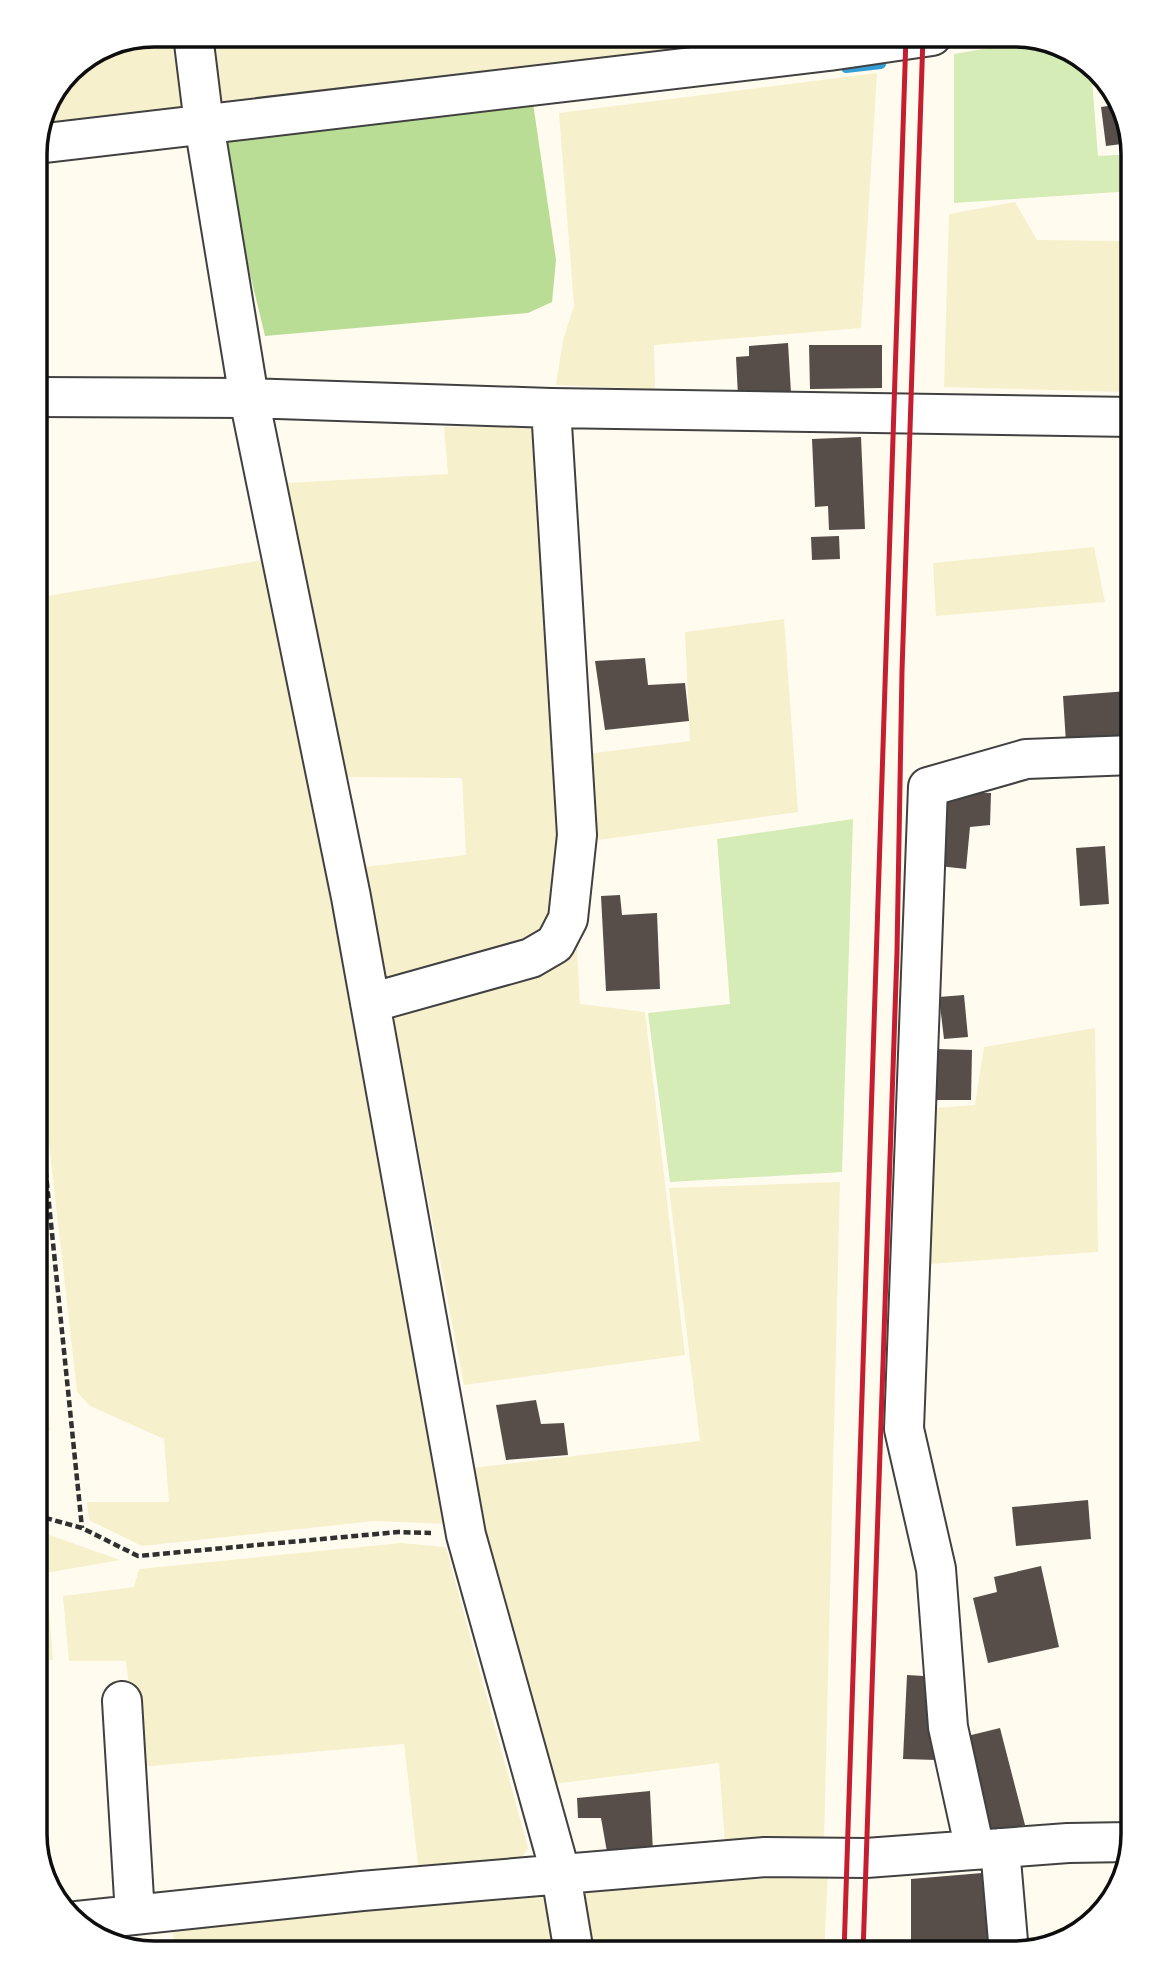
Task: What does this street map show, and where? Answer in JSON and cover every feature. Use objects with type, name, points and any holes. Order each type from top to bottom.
[{"type":"street","points":[[194,47],[204,124],[249,398],[351,897],[466,1535],[561,1875],[572,1941]]},
{"type":"street","points":[[48,143],[807,47]]},
{"type":"street","points":[[47,397],[249,398],[551,408],[1121,417]]},
{"type":"street","points":[[370,1003],[531,958],[555,944],[568,919],[577,835],[551,408]]},
{"type":"street","points":[[1006,1941],[987,1849],[948,1727],[936,1569],[904,1429],[928,787],[1026,759],[1121,755]]},
{"type":"street","points":[[122,1701],[135,1915]]},
{"type":"street","points":[[90,1919],[362,1891],[765,1857],[866,1858],[1120,1842]]},
{"type":"path","points":[[47,1184],[82,1528]]},
{"type":"path","points":[[47,1518],[82,1528],[138,1556],[398,1532],[466,1535]]},
{"type":"shaded area","points":[[706,47],[407,79],[52,125],[58,107],[69,89],[84,74],[120,53],[141,48]]},
{"type":"shaded area","points":[[877,73],[861,328],[654,345],[655,389],[556,385],[563,340],[574,306],[559,113]]},
{"type":"shaded area","points":[[1015,202],[1037,240],[1120,241],[1121,392],[944,387],[949,214]]},
{"type":"shaded area","points":[[444,427],[548,427],[580,1004],[645,1012],[685,1355],[464,1385],[364,867],[466,855],[462,778],[346,777],[287,483],[448,474]]},
{"type":"shaded area","points":[[1094,547],[1105,602],[936,616],[933,563]]},
{"type":"shaded area","points":[[263,560],[341,938],[451,1524],[374,1521],[142,1546],[89,1520],[87,1502],[169,1502],[164,1439],[90,1406],[77,1392],[47,1125],[47,596]]},
{"type":"shaded area","points":[[784,619],[798,812],[599,840],[578,755],[690,741],[685,632]]},
{"type":"shaded area","points":[[1095,1028],[1098,1252],[916,1265],[922,1109],[975,1105],[984,1047]]},
{"type":"shaded area","points":[[840,1182],[824,1841],[725,1844],[719,1763],[553,1784],[482,1533],[473,1468],[700,1441],[669,1188]]},
{"type":"shaded area","points":[[47,1408],[50,1431],[47,1431]]},
{"type":"shaded area","points":[[47,1534],[120,1560],[47,1573]]},
{"type":"shaded area","points":[[401,1543],[446,1547],[528,1848],[519,1861],[419,1873],[404,1744],[139,1767],[126,1661],[69,1661],[63,1596],[134,1587],[139,1569]]},
{"type":"shaded area","points":[[47,1585],[53,1660],[47,1661]]},
{"type":"shaded area","points":[[828,1873],[825,1941],[174,1941],[172,1927]]},
{"type":"green space","points":[[994,47],[1034,49],[1061,58],[1084,74],[1092,82],[1098,156],[1121,155],[1121,192],[954,203],[954,54]]},
{"type":"green space","points":[[533,103],[556,260],[552,302],[528,313],[265,336],[218,141]]},
{"type":"green space","points":[[853,819],[842,1172],[670,1182],[648,1013],[730,1004],[717,839]]},
{"type":"building","points":[[1101,107],[1110,107],[1120,144],[1106,146]]},
{"type":"building","points":[[788,343],[791,393],[738,396],[736,357],[749,356],[749,346]]},
{"type":"building","points":[[809,345],[882,345],[882,388],[810,389]]},
{"type":"building","points":[[861,437],[865,529],[829,530],[828,506],[815,507],[812,439]]},
{"type":"building","points":[[839,536],[840,559],[812,560],[811,537]]},
{"type":"building","points":[[645,658],[648,685],[685,683],[689,721],[605,730],[595,661]]},
{"type":"building","points":[[1121,692],[1121,739],[1066,743],[1063,696]]},
{"type":"building","points":[[942,791],[991,793],[990,825],[970,827],[966,869],[939,866]]},
{"type":"building","points":[[1105,846],[1109,904],[1080,906],[1076,848]]},
{"type":"building","points":[[620,895],[622,915],[657,913],[660,989],[606,991],[601,896]]},
{"type":"building","points":[[964,995],[968,1037],[944,1039],[939,997]]},
{"type":"building","points":[[937,1049],[972,1050],[971,1100],[937,1100]]},
{"type":"building","points":[[536,1400],[541,1424],[564,1423],[568,1455],[506,1460],[496,1405]]},
{"type":"building","points":[[1088,1500],[1091,1539],[1016,1546],[1012,1507]]},
{"type":"building","points":[[1041,1566],[1059,1647],[988,1663],[973,1598],[997,1592],[994,1577]]},
{"type":"building","points":[[907,1675],[941,1677],[937,1760],[903,1759]]},
{"type":"building","points":[[1000,1728],[1025,1825],[979,1837],[955,1739]]},
{"type":"building","points":[[650,1791],[653,1852],[607,1852],[601,1818],[578,1818],[577,1798]]},
{"type":"building","points":[[982,1873],[997,1938],[980,1941],[911,1941],[911,1879]]},
{"type":"waterway","points":[[846,68],[881,64]]},
{"type":"railway","points":[[844,1941],[906,47]]},
{"type":"railway","points":[[863,1941],[897,952],[902,671],[923,47]]}]
